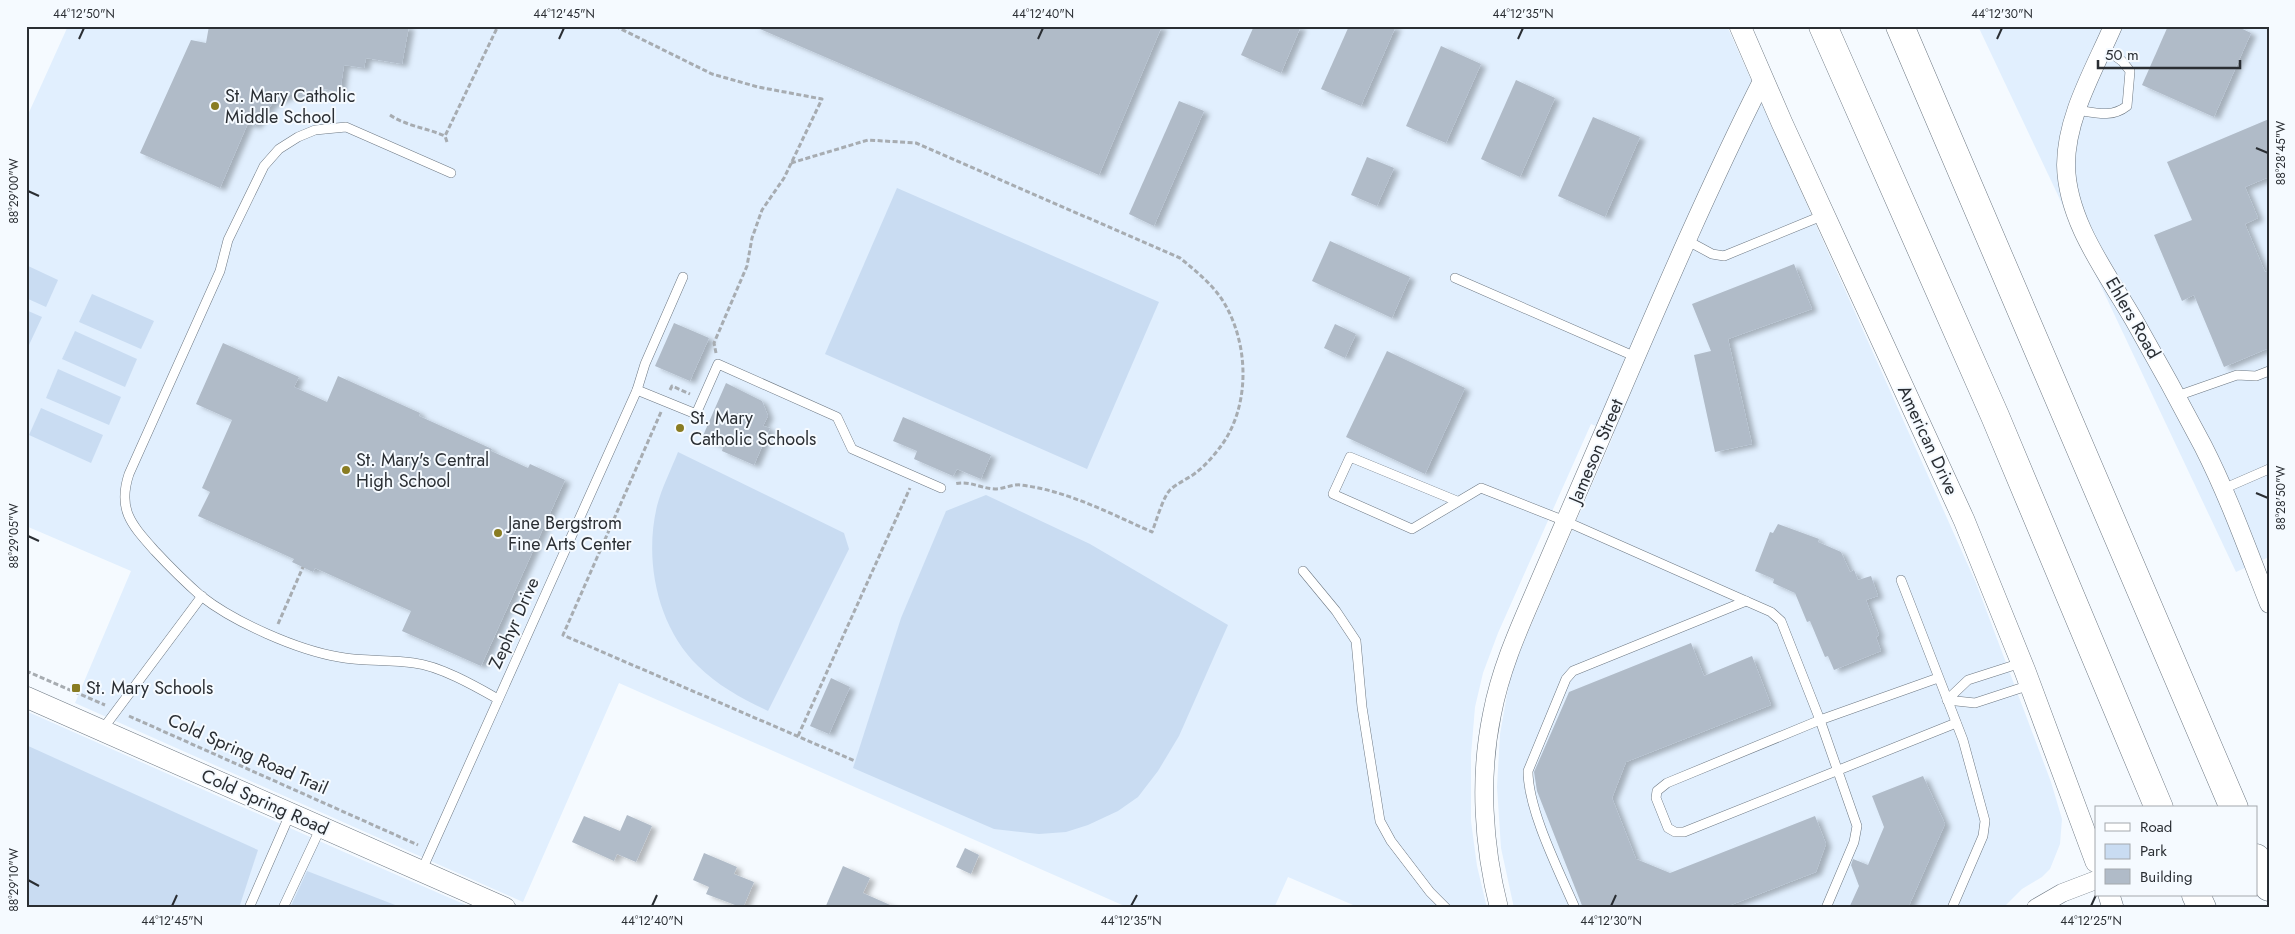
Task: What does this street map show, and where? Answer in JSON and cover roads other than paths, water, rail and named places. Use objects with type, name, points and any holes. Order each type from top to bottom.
[{"type":"highway","points":[[1823,26],[1995,416],[2157,806]]},
{"type":"highway","points":[[1900,26],[2233,806]]},
{"type":"highway","points":[[2258,862],[2269,887]]},
{"type":"highway","points":[[2196,896],[2202,908]]},
{"type":"street","name":"American Drive","points":[[1740,26],[1824,215],[1964,520],[2030,685],[2095,859]]},
{"type":"street","name":"Ehlers Road","points":[[2112,27],[2077,110],[2068,143],[2066,166],[2069,190],[2075,212],[2095,253],[2177,396],[2223,489],[2269,604]]},
{"type":"street","name":"Jameson Street","points":[[1499,908],[1492,880],[1486,838],[1485,755],[1501,673],[1565,521],[1732,140],[1763,79]]},
{"type":"street","name":"Cold Spring Road","points":[[26,697],[505,908]]},
{"type":"street","points":[[2036,908],[2062,893],[2095,880]]},
{"type":"street","points":[[2109,896],[2113,908]]},
{"type":"lane","points":[[2077,110],[2101,114],[2118,113],[2127,106],[2130,71],[2122,61],[2104,48]]},
{"type":"lane","points":[[451,173],[346,127],[314,130],[279,149],[264,166],[228,240],[220,271],[128,474],[123,491],[124,502],[135,527],[170,567],[202,596],[268,634],[314,651],[338,657],[384,662],[415,662],[473,685],[498,699]]},
{"type":"lane","points":[[1688,241],[1712,254],[1724,256],[1824,215]]},
{"type":"lane","name":"Zephyr Drive","points":[[420,872],[637,390],[645,364],[683,277]]},
{"type":"lane","points":[[1455,278],[1636,358]]},
{"type":"lane","points":[[637,390],[696,414],[718,364],[837,417],[852,450],[941,488]]},
{"type":"lane","points":[[2177,396],[2237,375],[2256,376],[2269,371]]},
{"type":"lane","points":[[1456,501],[1350,457],[1333,494],[1412,529],[1456,501],[1481,488],[1565,521],[1771,612],[1781,620],[1820,720],[1856,826],[1854,842],[1826,908]]},
{"type":"lane","points":[[2223,489],[2269,468]]},
{"type":"lane","points":[[1303,571],[1336,612],[1356,641],[1362,707],[1380,821],[1391,841],[1430,892],[1446,908]]},
{"type":"lane","points":[[1902,580],[1956,723],[1985,821],[1983,836],[1952,908]]},
{"type":"lane","points":[[102,730],[202,596]]},
{"type":"lane","points":[[1575,908],[1547,844],[1528,783],[1528,770],[1566,680],[1573,671],[1746,601]]},
{"type":"lane","points":[[1947,700],[1968,680],[2021,663]]},
{"type":"lane","points":[[1938,678],[1820,720],[1667,783],[1657,791],[1656,798],[1668,828],[1675,832],[1684,832],[1956,723]]},
{"type":"lane","points":[[1947,700],[1975,703],[2030,685]]},
{"type":"lane","points":[[249,908],[290,813]]},
{"type":"lane","points":[[283,908],[321,827]]},
{"type":"place","name":"St. Mary Catholic Middle School","points":[[215,106]]},
{"type":"place","name":"St. Mary Catholic Schools","points":[[680,428]]},
{"type":"place","name":"St. Mary's Central High School","points":[[346,470]]},
{"type":"place","name":"Jane Bergstrom Fine Arts Center","points":[[498,533]]},
{"type":"place","name":"St. Mary Schools","points":[[76,688]]}]
